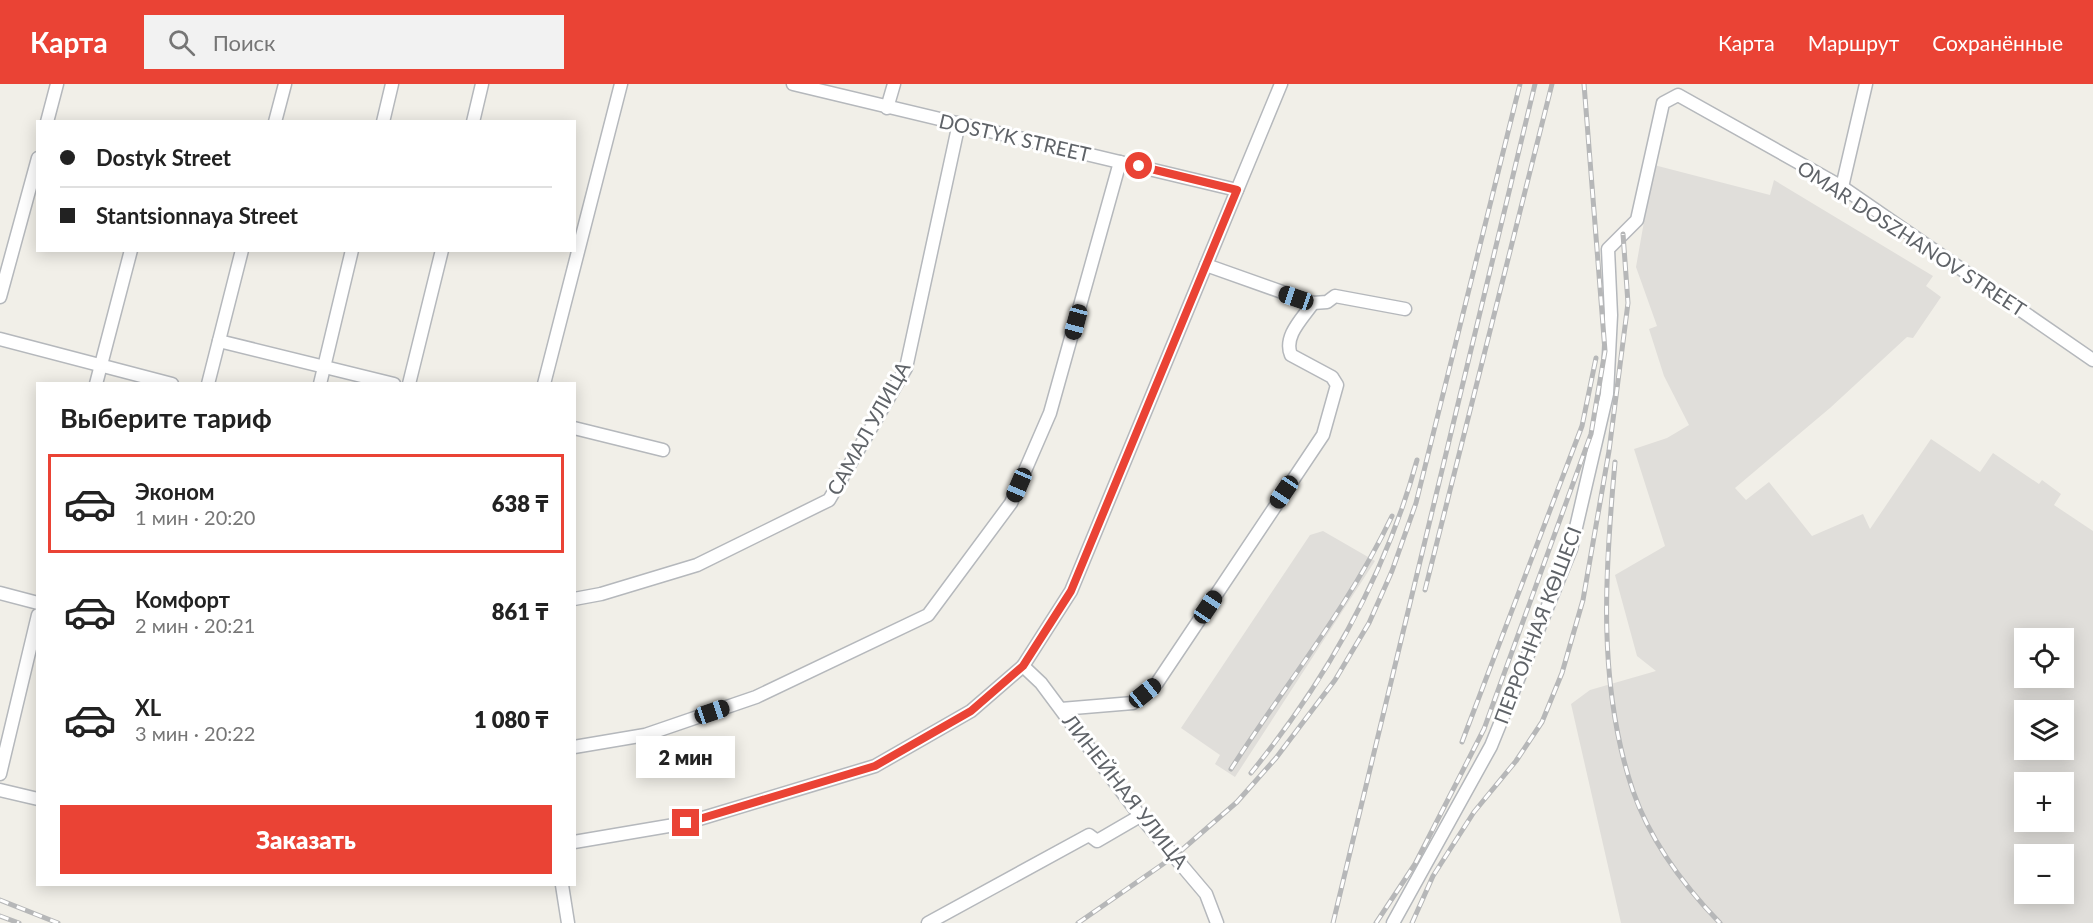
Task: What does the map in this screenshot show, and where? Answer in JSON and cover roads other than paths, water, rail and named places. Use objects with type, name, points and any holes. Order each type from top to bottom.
[{"type":"street","points":[[48,120],[57,84]]},
{"type":"street","points":[[276,120],[285,84]]},
{"type":"street","points":[[383,120],[392,84]]},
{"type":"street","points":[[473,120],[482,84]]},
{"type":"street","points":[[545,382],[621,84]]},
{"type":"street","name":"DOSTYK STREET","points":[[793,84],[1237,190]]},
{"type":"street","points":[[887,108],[894,84]]},
{"type":"street","points":[[576,842],[686,823],[875,766],[971,711],[1023,666],[1071,591],[1281,84]]},
{"type":"street","points":[[1842,186],[1866,84]]},
{"type":"street","name":"OMAR DOSZHANOV STREET","points":[[1663,103],[1678,95],[1842,186],[2093,360]]},
{"type":"street","name":"ПЕРРОННАЯ КӨШЕСІ","points":[[1393,923],[1491,746],[1571,549],[1607,394],[1611,315],[1608,249],[1637,220],[1663,103]]},
{"type":"street","name":"САМАЛ УЛИЦА","points":[[576,598],[601,594],[697,565],[829,500],[906,368],[959,123]]},
{"type":"street","points":[[576,747],[645,735],[756,697],[928,615],[1011,503],[1050,413],[1120,162]]},
{"type":"street","points":[[0,297],[36,165]]},
{"type":"street","points":[[97,382],[130,252]]},
{"type":"street","points":[[209,382],[241,252]]},
{"type":"street","points":[[320,382],[352,252]]},
{"type":"street","points":[[409,382],[442,252]]},
{"type":"street","points":[[1206,265],[1313,303],[1327,302],[1335,296],[1405,309]]},
{"type":"street","points":[[1061,709],[1133,703],[1157,683],[1323,435],[1336,385],[1332,377],[1291,355],[1288,348],[1290,336],[1313,303]]},
{"type":"street","points":[[0,339],[165,382]]},
{"type":"street","points":[[219,341],[386,382]]},
{"type":"street","points":[[576,428],[663,450]]},
{"type":"street","points":[[0,594],[36,603]]},
{"type":"street","points":[[0,774],[36,623]]},
{"type":"street","name":"ЛИНЕЙНАЯ УЛИЦА","points":[[1023,666],[1041,683],[1140,816],[1206,894],[1217,923]]},
{"type":"street","points":[[0,790],[36,799]]},
{"type":"street","points":[[928,923],[1089,835],[1097,841],[1140,816]]},
{"type":"street","points":[[562,886],[568,923]]},
{"type":"railway","points":[[1078,923],[1176,855],[1237,802],[1276,758],[1335,680],[1369,623],[1392,571],[1416,503],[1520,84]]},
{"type":"railway","points":[[1333,923],[1535,84]]},
{"type":"railway","points":[[1425,590],[1552,84]]},
{"type":"railway","points":[[1376,923],[1415,864],[1484,729],[1591,434],[1605,351],[1584,84]]},
{"type":"railway","points":[[1412,923],[1433,876],[1474,812],[1516,761],[1542,722],[1562,673],[1583,600],[1609,451],[1628,303],[1623,234]]},
{"type":"railway","points":[[1462,742],[1582,426],[1596,358]]},
{"type":"railway","points":[[1251,773],[1304,701],[1350,625],[1388,545],[1417,460]]},
{"type":"railway","points":[[1615,462],[1609,544],[1607,628],[1609,669],[1621,751],[1640,809],[1659,845],[1681,878],[1720,923]]},
{"type":"railway","points":[[1231,769],[1336,614],[1375,550],[1392,516]]},
{"type":"railway","points":[[0,900],[58,923]]},
{"type":"railway","points":[[0,916],[19,923]]}]
